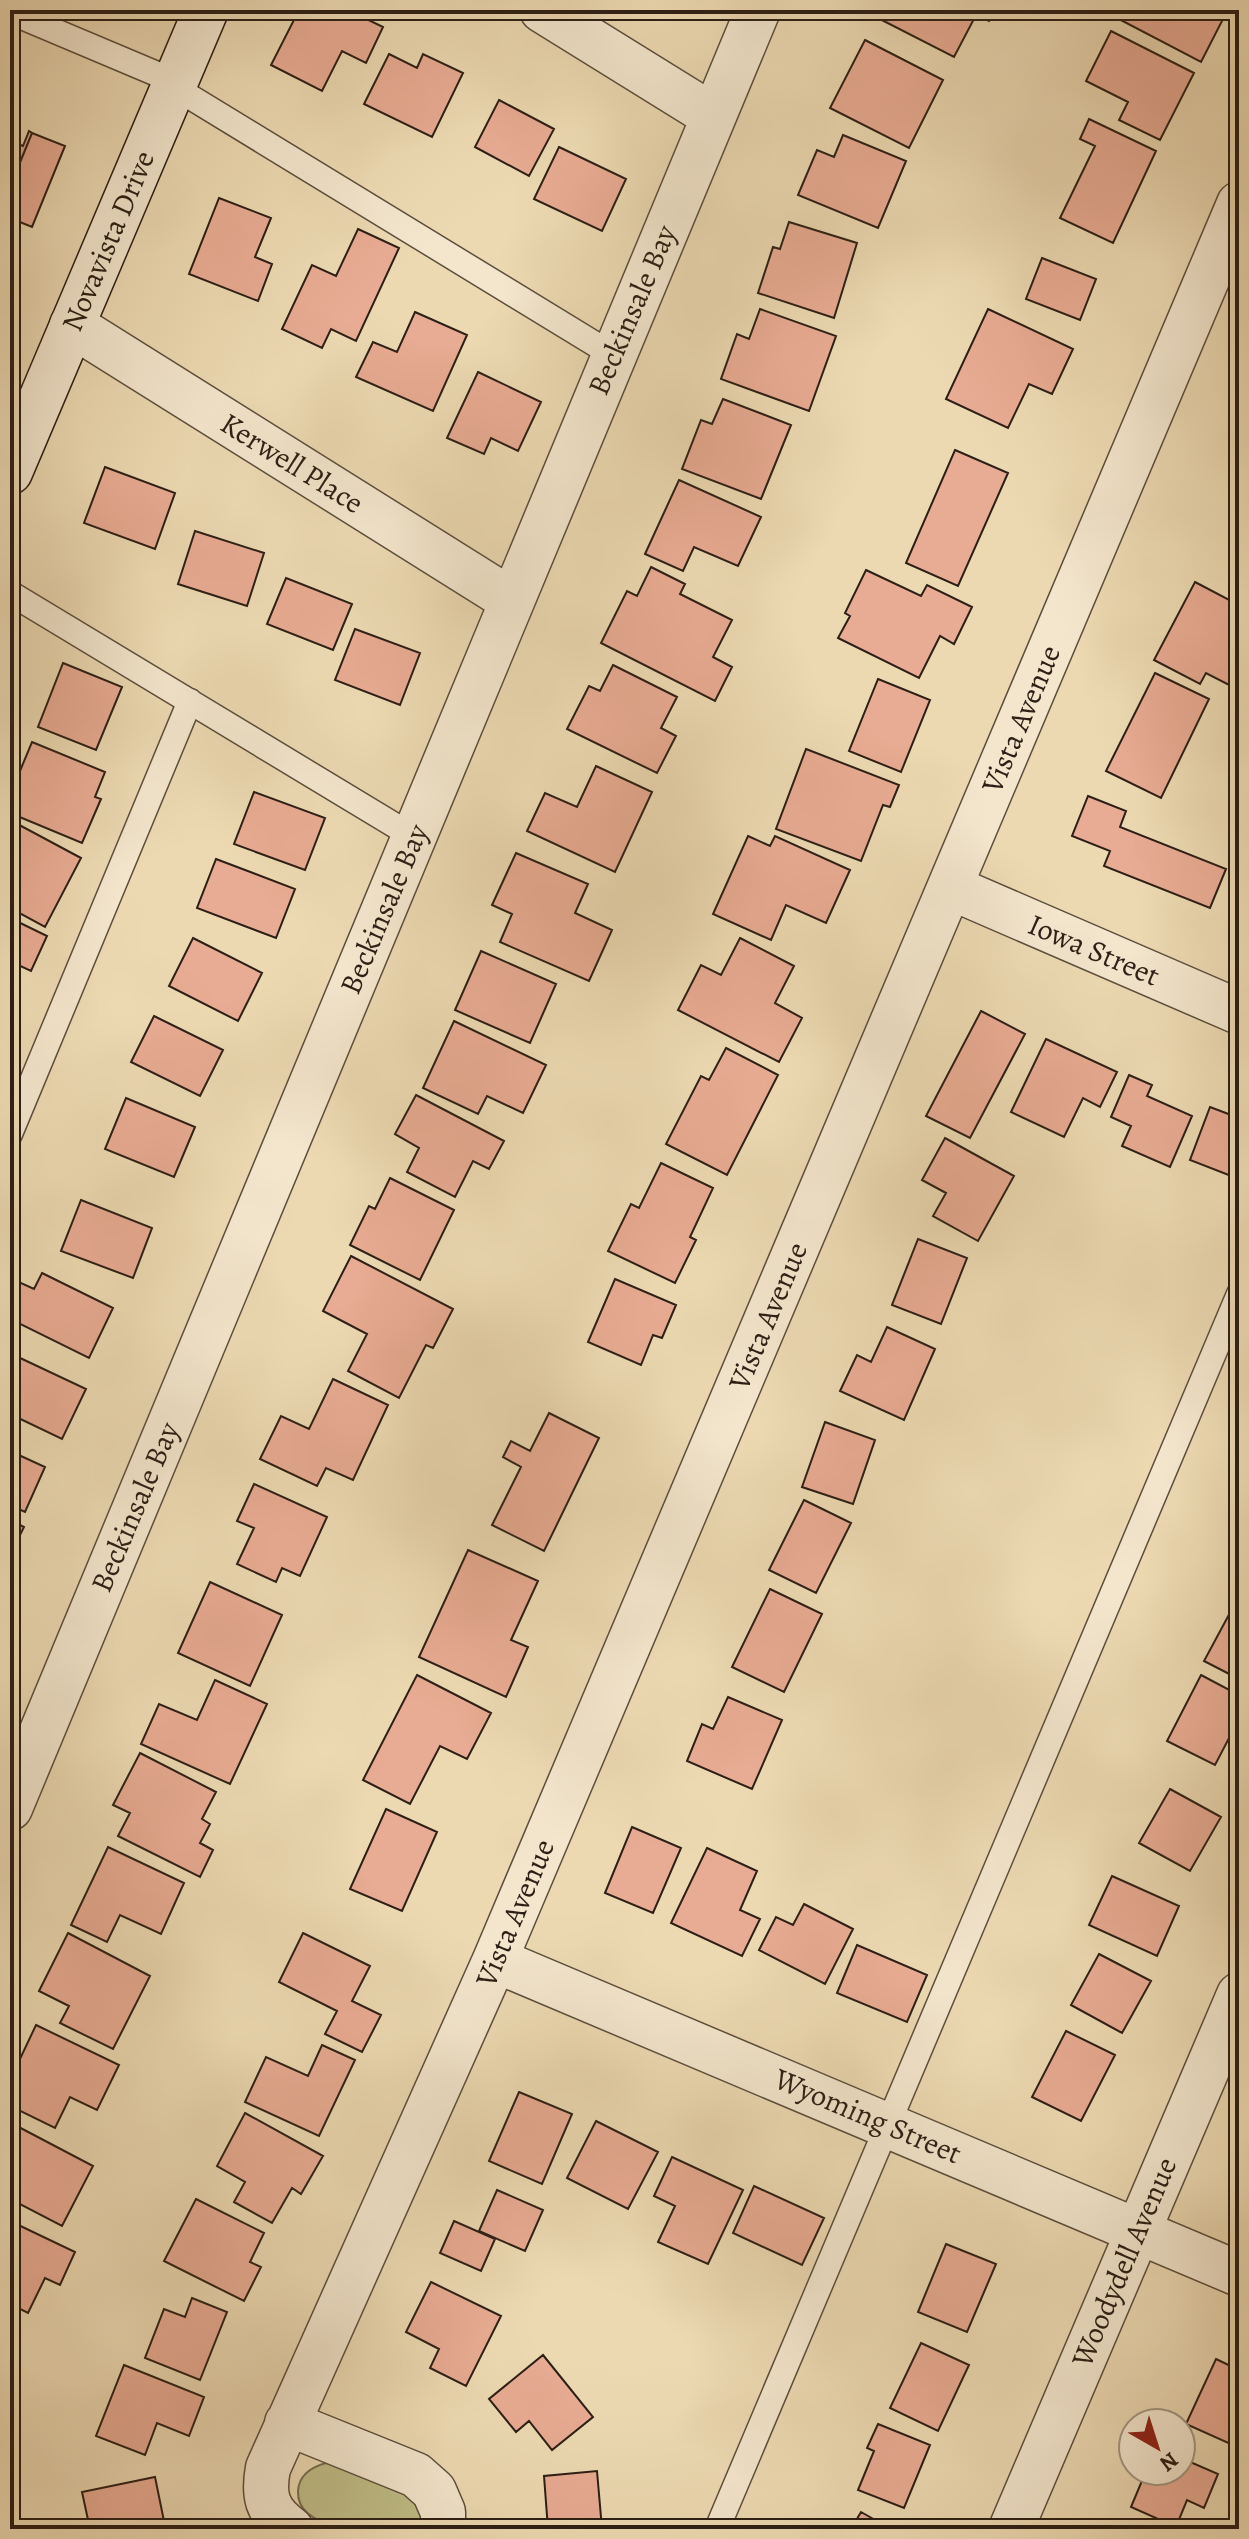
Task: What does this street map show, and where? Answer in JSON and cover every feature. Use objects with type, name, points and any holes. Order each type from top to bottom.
[{"type":"street","name":"Novavista Drive","points":[[10,472],[206,10]]},
{"type":"street","points":[[542,10],[713,116]]},
{"type":"street","name":"Beckinsale Bay","points":[[10,1808],[758,10]]},
{"type":"street","name":"Vista Avenue","points":[[291,2529],[273,2510],[264,2493],[268,2468],[495,1960],[1239,204]]},
{"type":"street","name":"Kerwell Place","points":[[72,325],[511,600]]},
{"type":"street","name":"Iowa Street","points":[[950,887],[1239,1012]]},
{"type":"street","name":"Wyoming Street","points":[[495,1960],[1239,2274]]},
{"type":"street","name":"Woodydell Avenue","points":[[1011,2529],[1239,1995]]},
{"type":"street","points":[[287,2423],[416,2475],[434,2491],[443,2512],[443,2529]]},
{"type":"lane","points":[[10,12],[175,84],[613,355]]},
{"type":"lane","points":[[10,593],[414,837]]},
{"type":"lane","points":[[10,1134],[190,701]]},
{"type":"lane","points":[[717,2529],[1239,1294]]},
{"type":"shaded area","points":[[326,2463],[415,2496],[428,2529],[350,2528],[313,2517],[302,2506],[299,2485],[307,2472]]},
{"type":"building","points":[[299,10],[348,10],[383,27],[366,63],[342,51],[322,91],[271,65]]},
{"type":"building","points":[[872,10],[995,10],[989,21],[976,15],[954,57],[870,14]]},
{"type":"building","points":[[1119,10],[1203,10],[1222,21],[1201,62],[1115,17]]},
{"type":"building","points":[[1111,31],[1194,73],[1160,140],[1119,120],[1128,102],[1086,81]]},
{"type":"building","points":[[865,40],[943,80],[909,148],[830,108]]},
{"type":"building","points":[[389,54],[417,68],[423,54],[463,73],[432,137],[364,104]]},
{"type":"building","points":[[499,100],[554,129],[529,176],[475,147]]},
{"type":"building","points":[[1089,119],[1156,151],[1113,243],[1060,218],[1095,146],[1080,139]]},
{"type":"building","points":[[29,131],[32,133],[10,187],[10,141],[23,146]]},
{"type":"building","points":[[32,133],[65,146],[32,227],[10,218],[10,187]]},
{"type":"building","points":[[843,135],[906,161],[878,228],[798,195],[817,150],[834,157]]},
{"type":"building","points":[[559,147],[626,179],[602,231],[534,199]]},
{"type":"building","points":[[219,198],[271,218],[255,257],[272,264],[258,301],[189,274]]},
{"type":"building","points":[[789,222],[857,243],[834,318],[758,293],[773,247],[780,249]]},
{"type":"building","points":[[358,229],[399,248],[356,341],[331,329],[322,348],[282,329],[312,265],[336,276]]},
{"type":"building","points":[[1042,258],[1096,279],[1080,320],[1026,299]]},
{"type":"building","points":[[760,309],[836,336],[809,411],[721,379],[737,334],[749,339]]},
{"type":"building","points":[[988,309],[1073,349],[1052,394],[1029,384],[1008,428],[946,399]]},
{"type":"building","points":[[415,312],[467,335],[433,411],[356,377],[373,342],[397,352]]},
{"type":"building","points":[[478,372],[541,402],[518,451],[491,438],[484,454],[447,438]]},
{"type":"building","points":[[723,399],[791,425],[761,499],[682,469],[701,420],[712,424]]},
{"type":"building","points":[[955,450],[1008,473],[958,586],[906,563]]},
{"type":"building","points":[[105,467],[175,493],[155,549],[84,523]]},
{"type":"building","points":[[679,480],[761,517],[738,566],[694,547],[683,571],[645,554]]},
{"type":"building","points":[[195,531],[264,553],[247,606],[178,584]]},
{"type":"building","points":[[651,567],[685,584],[680,594],[732,620],[713,657],[732,667],[715,701],[601,643],[627,591],[637,596]]},
{"type":"building","points":[[866,570],[921,596],[927,585],[972,607],[954,644],[940,636],[919,678],[838,638],[850,616],[845,613]]},
{"type":"building","points":[[286,578],[352,604],[333,650],[267,624]]},
{"type":"building","points":[[1195,582],[1239,605],[1239,690],[1206,673],[1200,684],[1154,660]]},
{"type":"building","points":[[355,629],[420,653],[400,705],[335,680]]},
{"type":"building","points":[[63,663],[122,687],[96,750],[38,727]]},
{"type":"building","points":[[613,665],[677,697],[661,728],[676,736],[657,773],[567,729],[589,686],[600,691]]},
{"type":"building","points":[[1155,673],[1209,699],[1161,798],[1106,771]]},
{"type":"building","points":[[878,679],[930,700],[901,772],[849,751]]},
{"type":"building","points":[[32,742],[105,772],[95,797],[101,799],[82,843],[10,813],[10,795]]},
{"type":"building","points":[[806,749],[899,785],[890,807],[883,805],[861,861],[776,829]]},
{"type":"building","points":[[596,766],[652,792],[615,872],[527,831],[545,793],[577,807]]},
{"type":"building","points":[[254,792],[325,818],[305,870],[234,844]]},
{"type":"building","points":[[1088,796],[1126,811],[1120,827],[1226,869],[1210,908],[1104,866],[1110,851],[1072,836]]},
{"type":"building","points":[[10,820],[81,858],[45,927],[10,908]]},
{"type":"building","points":[[748,836],[770,846],[775,836],[850,870],[826,923],[786,905],[771,940],[713,914]]},
{"type":"building","points":[[516,853],[588,884],[575,913],[612,930],[589,981],[500,942],[512,914],[492,905]]},
{"type":"building","points":[[216,859],[295,889],[276,938],[197,908]]},
{"type":"building","points":[[10,918],[47,936],[31,971],[14,963],[10,971]]},
{"type":"building","points":[[193,938],[262,973],[238,1021],[169,986]]},
{"type":"building","points":[[740,938],[794,966],[775,1003],[802,1018],[779,1062],[678,1010],[701,965],[721,975]]},
{"type":"building","points":[[481,951],[556,984],[530,1043],[455,1010]]},
{"type":"building","points":[[981,1011],[1025,1034],[970,1138],[926,1116]]},
{"type":"building","points":[[154,1016],[223,1050],[200,1096],[131,1062]]},
{"type":"building","points":[[454,1021],[546,1065],[523,1113],[487,1096],[478,1114],[423,1088]]},
{"type":"building","points":[[1046,1039],[1117,1072],[1100,1107],[1083,1098],[1064,1137],[1011,1112]]},
{"type":"building","points":[[726,1048],[778,1075],[727,1175],[666,1144],[701,1076],[709,1080]]},
{"type":"building","points":[[1129,1075],[1152,1085],[1147,1096],[1192,1116],[1170,1167],[1122,1146],[1131,1126],[1111,1117]]},
{"type":"building","points":[[416,1095],[504,1141],[489,1169],[473,1161],[455,1197],[407,1172],[419,1148],[395,1134]]},
{"type":"building","points":[[126,1098],[195,1127],[174,1177],[105,1149]]},
{"type":"building","points":[[1210,1107],[1239,1118],[1239,1179],[1190,1160]]},
{"type":"building","points":[[945,1138],[1014,1176],[978,1241],[933,1216],[946,1193],[922,1180]]},
{"type":"building","points":[[661,1163],[713,1188],[690,1237],[696,1240],[675,1283],[608,1251],[631,1204],[639,1208]]},
{"type":"building","points":[[390,1178],[454,1210],[420,1280],[350,1245],[369,1206],[375,1209]]},
{"type":"building","points":[[81,1200],[152,1228],[133,1278],[61,1251]]},
{"type":"building","points":[[918,1239],[967,1258],[941,1324],[892,1305]]},
{"type":"building","points":[[351,1256],[453,1309],[433,1348],[426,1345],[399,1398],[348,1371],[367,1334],[323,1311]]},
{"type":"building","points":[[42,1273],[113,1308],[89,1358],[10,1319],[10,1278],[34,1289]]},
{"type":"building","points":[[615,1279],[676,1305],[662,1338],[653,1335],[641,1365],[588,1342]]},
{"type":"building","points":[[887,1327],[935,1349],[904,1420],[840,1391],[857,1355],[871,1362]]},
{"type":"building","points":[[18,1357],[86,1389],[62,1439],[10,1414],[10,1373]]},
{"type":"building","points":[[333,1379],[388,1405],[353,1480],[326,1468],[317,1486],[260,1459],[281,1416],[309,1429]]},
{"type":"building","points":[[549,1413],[599,1438],[544,1551],[492,1525],[521,1467],[503,1457],[511,1441],[530,1451]]},
{"type":"building","points":[[825,1422],[875,1440],[853,1504],[802,1487]]},
{"type":"building","points":[[10,1451],[45,1467],[25,1512],[10,1505]]},
{"type":"building","points":[[254,1484],[327,1517],[300,1576],[282,1568],[276,1582],[237,1564],[254,1528],[237,1521]]},
{"type":"building","points":[[804,1500],[851,1523],[816,1593],[769,1570]]},
{"type":"building","points":[[10,1520],[24,1527],[10,1555]]},
{"type":"building","points":[[468,1550],[538,1581],[511,1640],[528,1647],[506,1697],[419,1657]]},
{"type":"building","points":[[210,1582],[282,1615],[250,1686],[178,1653]]},
{"type":"building","points":[[770,1589],[822,1614],[784,1692],[732,1667]]},
{"type":"building","points":[[1239,1596],[1239,1679],[1204,1661]]},
{"type":"building","points":[[417,1675],[491,1713],[467,1759],[440,1746],[410,1804],[363,1780]]},
{"type":"building","points":[[1201,1675],[1239,1695],[1239,1719],[1215,1765],[1167,1741]]},
{"type":"building","points":[[215,1680],[267,1704],[230,1784],[141,1744],[159,1704],[197,1720]]},
{"type":"building","points":[[728,1697],[782,1720],[752,1789],[687,1761],[702,1724],[713,1729]]},
{"type":"building","points":[[140,1753],[216,1792],[202,1819],[210,1824],[200,1843],[213,1850],[200,1877],[118,1836],[130,1813],[113,1805]]},
{"type":"building","points":[[1170,1789],[1221,1817],[1190,1871],[1139,1843]]},
{"type":"building","points":[[386,1809],[437,1832],[402,1911],[350,1889]]},
{"type":"building","points":[[632,1827],[681,1848],[653,1913],[605,1893]]},
{"type":"building","points":[[108,1847],[184,1883],[161,1934],[120,1915],[107,1942],[71,1925]]},
{"type":"building","points":[[707,1848],[757,1871],[740,1910],[760,1919],[742,1956],[671,1923]]},
{"type":"building","points":[[1112,1876],[1179,1906],[1157,1956],[1089,1925]]},
{"type":"building","points":[[804,1904],[853,1929],[825,1984],[759,1950],[776,1917],[793,1925]]},
{"type":"building","points":[[68,1933],[150,1976],[113,2049],[60,2023],[69,2006],[39,1991]]},
{"type":"building","points":[[303,1933],[370,1966],[352,2001],[381,2015],[362,2052],[325,2034],[337,2011],[279,1982]]},
{"type":"building","points":[[857,1945],[927,1975],[907,2022],[837,1993]]},
{"type":"building","points":[[1099,1954],[1151,1981],[1122,2033],[1071,2005]]},
{"type":"building","points":[[36,2025],[119,2065],[97,2110],[70,2097],[55,2128],[10,2106],[10,2066],[14,2056],[20,2059]]},
{"type":"building","points":[[1066,2031],[1115,2055],[1081,2121],[1032,2097]]},
{"type":"building","points":[[322,2045],[355,2060],[319,2136],[245,2102],[266,2057],[308,2076]]},
{"type":"building","points":[[519,2092],[572,2114],[542,2184],[489,2161]]},
{"type":"building","points":[[245,2113],[323,2156],[301,2194],[292,2188],[272,2223],[234,2202],[245,2182],[217,2166]]},
{"type":"building","points":[[596,2121],[658,2152],[628,2209],[567,2178]]},
{"type":"building","points":[[13,2124],[93,2166],[62,2226],[10,2199],[10,2130]]},
{"type":"building","points":[[672,2157],[743,2190],[708,2264],[658,2242],[675,2206],[654,2196]]},
{"type":"building","points":[[754,2186],[824,2218],[802,2265],[733,2233]]},
{"type":"building","points":[[497,2190],[543,2210],[525,2251],[479,2231]]},
{"type":"building","points":[[196,2199],[264,2233],[250,2262],[261,2267],[244,2301],[164,2261]]},
{"type":"building","points":[[10,2221],[75,2252],[60,2285],[45,2278],[28,2313],[10,2304]]},
{"type":"building","points":[[454,2221],[495,2239],[481,2271],[440,2253]]},
{"type":"building","points":[[946,2244],[996,2264],[967,2332],[918,2312]]},
{"type":"building","points":[[431,2282],[501,2316],[466,2386],[430,2368],[439,2349],[406,2332]]},
{"type":"building","points":[[192,2298],[227,2312],[200,2380],[145,2358],[164,2309],[185,2317]]},
{"type":"building","points":[[921,2343],[969,2365],[938,2431],[890,2408]]},
{"type":"building","points":[[543,2355],[593,2417],[552,2450],[529,2421],[516,2432],[489,2399]]},
{"type":"building","points":[[1216,2359],[1239,2370],[1239,2437],[1235,2446],[1197,2429],[1197,2407],[1194,2407]]},
{"type":"building","points":[[124,2365],[204,2397],[189,2436],[157,2423],[145,2455],[96,2436]]},
{"type":"building","points":[[878,2424],[930,2445],[904,2508],[858,2490],[874,2451],[867,2448]]},
{"type":"building","points":[[1197,2465],[1218,2474],[1204,2508],[1187,2500],[1176,2527],[1131,2507],[1139,2487],[1197,2487]]},
{"type":"building","points":[[597,2471],[602,2529],[548,2529],[544,2476]]},
{"type":"building","points":[[155,2477],[164,2521],[145,2525],[146,2529],[90,2529],[82,2492]]},
{"type":"building","points":[[861,2512],[891,2529],[851,2529]]}]
